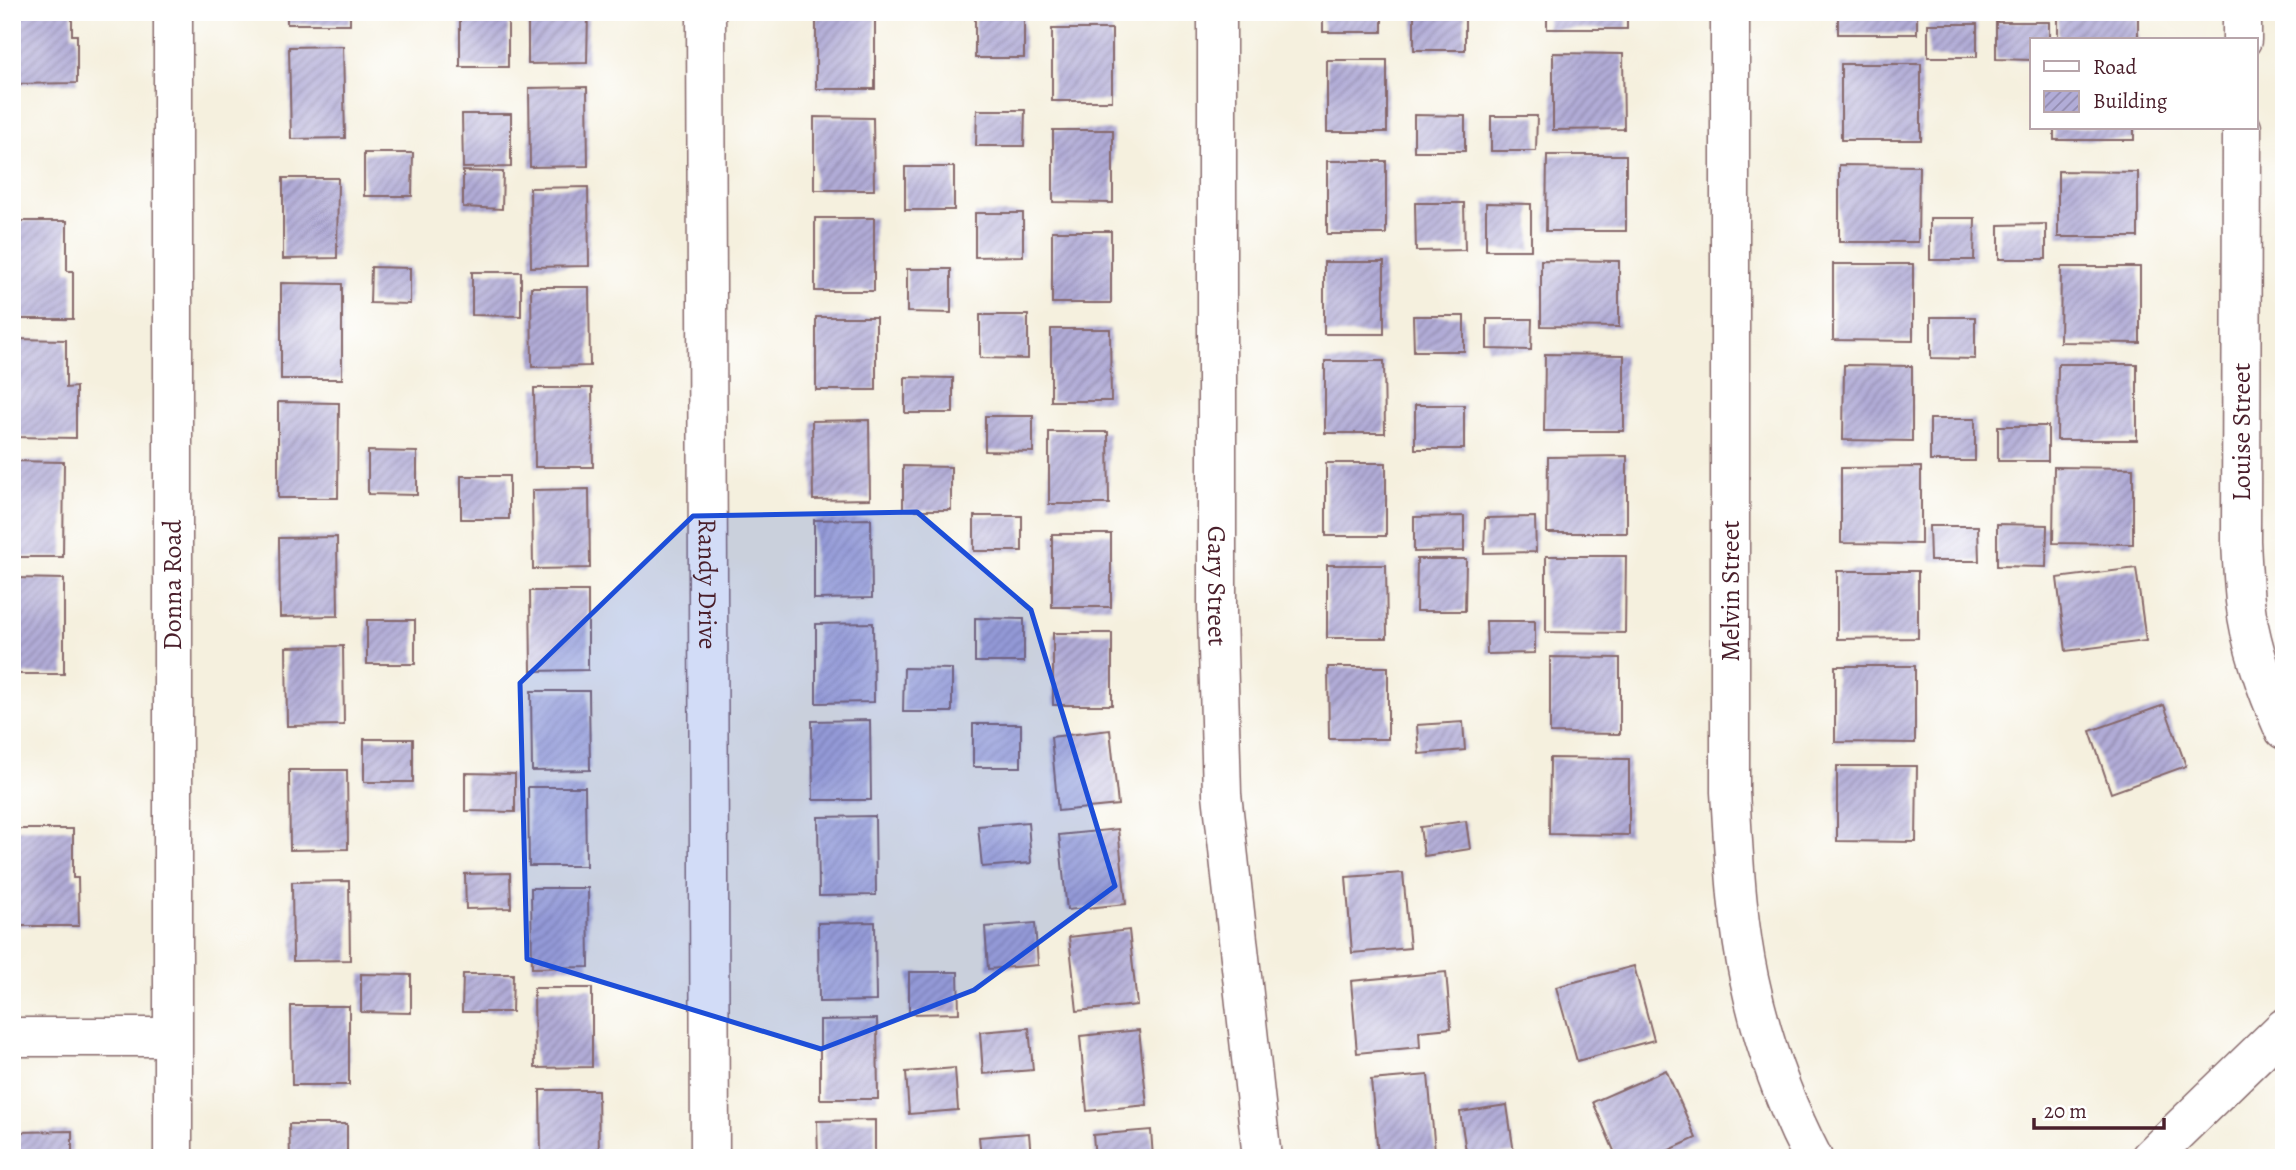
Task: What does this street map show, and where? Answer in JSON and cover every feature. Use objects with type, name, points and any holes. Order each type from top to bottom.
[{"type":"street","name":"Donna Road","points":[[173,12],[173,1158]]},
{"type":"street","name":"Randy Drive","points":[[706,12],[710,1158]]},
{"type":"street","name":"Gary Street","points":[[1217,12],[1217,613],[1222,794],[1262,1158]]},
{"type":"street","name":"Melvin Street","points":[[1730,12],[1730,792],[1735,869],[1749,978],[1775,1071],[1797,1127],[1814,1158]]},
{"type":"street","points":[[2242,12],[2242,38]]},
{"type":"street","name":"Louise Street","points":[[2242,130],[2241,541],[2245,602],[2267,692],[2284,730]]},
{"type":"street","points":[[2150,1158],[2284,1028]]},
{"type":"street","points":[[12,1037],[172,1037]]},
{"type":"highlighted area","points":[[917,512],[1031,610],[1115,886],[974,990],[821,1049],[527,959],[520,683],[693,516]]},
{"type":"building","points":[[12,12],[72,12],[72,35],[77,35],[77,83],[12,84]]},
{"type":"building","points":[[287,12],[350,12],[350,24],[287,24]]},
{"type":"building","points":[[528,12],[588,12],[587,63],[528,64]]},
{"type":"building","points":[[1323,12],[1382,12],[1382,32],[1323,32]]},
{"type":"building","points":[[1414,12],[1465,12],[1465,50],[1414,50]]},
{"type":"building","points":[[1547,12],[1627,12],[1627,29],[1547,29]]},
{"type":"building","points":[[1838,12],[1917,12],[1917,34],[1838,34]]},
{"type":"building","points":[[2058,12],[2138,12],[2138,38],[2058,38]]},
{"type":"building","points":[[460,14],[508,15],[508,67],[460,67]]},
{"type":"building","points":[[975,14],[1024,15],[1024,58],[975,58]]},
{"type":"building","points":[[816,17],[875,17],[875,89],[816,89]]},
{"type":"building","points":[[1996,22],[2049,22],[2049,38],[2030,38],[2030,60],[1996,59]]},
{"type":"building","points":[[1928,24],[1977,24],[1977,57],[1928,57]]},
{"type":"building","points":[[1052,29],[1112,29],[1112,101],[1052,101]]},
{"type":"building","points":[[343,46],[345,138],[291,139],[289,47]]},
{"type":"building","points":[[1553,53],[1623,54],[1624,129],[1553,130]]},
{"type":"building","points":[[1327,60],[1387,60],[1387,132],[1327,132]]},
{"type":"building","points":[[1841,64],[1921,64],[1921,140],[1841,140]]},
{"type":"building","points":[[587,87],[588,166],[530,167],[529,88]]},
{"type":"building","points":[[977,110],[1025,110],[1024,146],[976,146]]},
{"type":"building","points":[[462,114],[511,114],[511,167],[463,168]]},
{"type":"building","points":[[1414,115],[1465,116],[1465,151],[1414,151]]},
{"type":"building","points":[[1491,116],[1537,116],[1536,151],[1491,151]]},
{"type":"building","points":[[814,117],[873,118],[874,190],[814,190]]},
{"type":"building","points":[[1053,130],[1113,130],[1113,203],[1053,202]]},
{"type":"building","points":[[2054,130],[2134,130],[2134,140],[2054,140]]},
{"type":"building","points":[[364,153],[413,153],[412,196],[364,196]]},
{"type":"building","points":[[1547,155],[1626,155],[1626,231],[1546,231]]},
{"type":"building","points":[[1327,161],[1386,161],[1386,234],[1327,234]]},
{"type":"building","points":[[1839,165],[1919,166],[1918,242],[1839,242]]},
{"type":"building","points":[[905,167],[954,167],[954,210],[905,210]]},
{"type":"building","points":[[463,171],[503,172],[502,209],[463,207]]},
{"type":"building","points":[[2058,171],[2138,172],[2138,237],[2058,237]]},
{"type":"building","points":[[283,178],[338,178],[337,258],[283,259]]},
{"type":"building","points":[[588,187],[589,266],[531,267],[530,188]]},
{"type":"building","points":[[1415,203],[1464,203],[1465,250],[1416,251]]},
{"type":"building","points":[[1486,203],[1531,204],[1531,250],[1486,250]]},
{"type":"building","points":[[975,213],[1023,213],[1023,256],[975,257]]},
{"type":"building","points":[[815,218],[874,218],[874,291],[815,291]]},
{"type":"building","points":[[1930,218],[1975,218],[1974,260],[1930,260]]},
{"type":"building","points":[[12,221],[67,221],[67,271],[73,271],[73,319],[12,319]]},
{"type":"building","points":[[2046,224],[2046,259],[1999,259],[1999,225]]},
{"type":"building","points":[[1052,231],[1111,231],[1111,303],[1052,303]]},
{"type":"building","points":[[1541,260],[1619,261],[1619,327],[1541,326]]},
{"type":"building","points":[[1324,262],[1384,262],[1384,334],[1324,334]]},
{"type":"building","points":[[1833,264],[1913,264],[1913,341],[1833,340]]},
{"type":"building","points":[[371,267],[410,268],[410,304],[370,303]]},
{"type":"building","points":[[2061,267],[2140,267],[2140,343],[2060,342]]},
{"type":"building","points":[[907,269],[951,269],[951,313],[907,312]]},
{"type":"building","points":[[472,272],[521,272],[521,316],[472,315]]},
{"type":"building","points":[[281,283],[342,284],[342,379],[281,379]]},
{"type":"building","points":[[531,287],[589,287],[590,366],[532,367]]},
{"type":"building","points":[[980,315],[1028,315],[1028,359],[980,358]]},
{"type":"building","points":[[1413,316],[1464,316],[1464,351],[1414,351]]},
{"type":"building","points":[[816,317],[876,317],[876,390],[816,390]]},
{"type":"building","points":[[1931,317],[1975,317],[1975,359],[1931,358]]},
{"type":"building","points":[[1487,319],[1532,319],[1531,350],[1487,349]]},
{"type":"building","points":[[1051,329],[1110,329],[1111,401],[1051,401]]},
{"type":"building","points":[[12,339],[66,340],[66,388],[76,387],[76,438],[12,437]]},
{"type":"building","points":[[1545,354],[1624,355],[1624,431],[1544,431]]},
{"type":"building","points":[[1325,361],[1384,361],[1385,433],[1325,433]]},
{"type":"building","points":[[2058,364],[2137,364],[2137,440],[2057,440]]},
{"type":"building","points":[[1844,365],[1912,366],[1912,441],[1843,440]]},
{"type":"building","points":[[905,377],[953,378],[953,413],[905,413]]},
{"type":"building","points":[[534,388],[592,388],[593,467],[535,467]]},
{"type":"building","points":[[278,402],[339,403],[338,498],[278,498]]},
{"type":"building","points":[[1415,405],[1464,405],[1464,449],[1415,449]]},
{"type":"building","points":[[985,416],[1033,416],[1033,452],[985,451]]},
{"type":"building","points":[[1930,419],[1975,419],[1975,461],[1930,461]]},
{"type":"building","points":[[869,420],[870,499],[813,500],[812,421]]},
{"type":"building","points":[[1998,426],[2048,426],[2048,461],[1998,461]]},
{"type":"building","points":[[1049,432],[1108,432],[1109,504],[1049,504]]},
{"type":"building","points":[[368,451],[417,452],[417,495],[368,494]]},
{"type":"building","points":[[1627,456],[1627,533],[1547,533],[1548,457]]},
{"type":"building","points":[[12,461],[64,462],[63,557],[12,557]]},
{"type":"building","points":[[1326,463],[1386,463],[1386,536],[1326,536]]},
{"type":"building","points":[[903,466],[951,467],[951,510],[903,510]]},
{"type":"building","points":[[1921,467],[1921,544],[1841,543],[1841,468]]},
{"type":"building","points":[[2054,467],[2133,468],[2133,544],[2053,543]]},
{"type":"building","points":[[461,476],[509,476],[509,519],[461,519]]},
{"type":"building","points":[[589,489],[590,568],[533,569],[532,490]]},
{"type":"building","points":[[974,516],[1022,516],[1022,551],[974,551]]},
{"type":"building","points":[[1464,516],[1464,551],[1414,552],[1414,517]]},
{"type":"building","points":[[1535,517],[1536,552],[1484,553],[1485,518]]},
{"type":"building","points":[[871,519],[872,598],[814,599],[814,520]]},
{"type":"building","points":[[1997,524],[2047,525],[2046,567],[1997,566]]},
{"type":"building","points":[[1929,526],[1978,526],[1979,561],[1930,561]]},
{"type":"building","points":[[1052,534],[1111,534],[1111,607],[1052,607]]},
{"type":"building","points":[[337,537],[338,616],[280,617],[279,538]]},
{"type":"building","points":[[1546,556],[1626,556],[1625,633],[1546,632]]},
{"type":"building","points":[[1417,559],[1466,559],[1465,611],[1416,611]]},
{"type":"building","points":[[1327,565],[1386,565],[1387,638],[1327,638]]},
{"type":"building","points":[[2136,568],[2146,641],[2066,651],[2057,578]]},
{"type":"building","points":[[1837,571],[1918,571],[1918,638],[1837,639]]},
{"type":"building","points":[[12,578],[64,579],[64,674],[12,674]]},
{"type":"building","points":[[530,591],[588,591],[588,670],[531,671]]},
{"type":"building","points":[[975,618],[1024,619],[1024,662],[975,662]]},
{"type":"building","points":[[367,620],[415,620],[415,664],[367,664]]},
{"type":"building","points":[[1486,621],[1535,621],[1535,653],[1487,654]]},
{"type":"building","points":[[873,623],[874,702],[816,703],[816,624]]},
{"type":"building","points":[[1053,633],[1112,633],[1112,705],[1053,705]]},
{"type":"building","points":[[343,646],[344,725],[287,726],[286,647]]},
{"type":"building","points":[[1550,657],[1620,658],[1620,734],[1550,733]]},
{"type":"building","points":[[1835,666],[1915,666],[1915,743],[1835,742]]},
{"type":"building","points":[[1328,667],[1388,667],[1388,739],[1329,739]]},
{"type":"building","points":[[904,668],[952,669],[952,712],[903,712]]},
{"type":"building","points":[[531,691],[589,691],[590,770],[532,771]]},
{"type":"building","points":[[2164,705],[2186,766],[2111,793],[2090,731]]},
{"type":"building","points":[[870,720],[871,800],[813,800],[812,721]]},
{"type":"building","points":[[1463,722],[1465,750],[1419,754],[1417,725]]},
{"type":"building","points":[[973,724],[1021,724],[1021,767],[973,767]]},
{"type":"building","points":[[1110,730],[1118,805],[1058,811],[1051,737]]},
{"type":"building","points":[[364,739],[413,739],[413,782],[364,782]]},
{"type":"building","points":[[1550,758],[1629,759],[1629,835],[1549,834]]},
{"type":"building","points":[[1837,766],[1917,766],[1916,842],[1837,841]]},
{"type":"building","points":[[289,770],[347,770],[348,849],[290,850]]},
{"type":"building","points":[[465,773],[515,774],[515,812],[465,811]]},
{"type":"building","points":[[528,787],[585,787],[586,866],[529,866]]},
{"type":"building","points":[[875,816],[876,895],[819,896],[818,817]]},
{"type":"building","points":[[1466,821],[1470,849],[1424,856],[1420,827]]},
{"type":"building","points":[[1028,822],[1031,863],[982,867],[978,826]]},
{"type":"building","points":[[12,829],[73,829],[73,878],[78,878],[79,926],[12,926]]},
{"type":"building","points":[[1118,829],[1126,904],[1067,910],[1059,835]]},
{"type":"building","points":[[510,873],[511,908],[466,909],[465,874]]},
{"type":"building","points":[[1403,873],[1410,948],[1352,953],[1346,877]]},
{"type":"building","points":[[349,881],[350,960],[293,961],[292,882]]},
{"type":"building","points":[[531,888],[588,888],[589,967],[532,968]]},
{"type":"building","points":[[875,922],[876,1001],[819,1002],[818,923]]},
{"type":"building","points":[[1035,923],[1038,965],[988,969],[985,927]]},
{"type":"building","points":[[1129,930],[1137,1005],[1077,1011],[1069,937]]},
{"type":"building","points":[[1634,966],[1654,1040],[1577,1061],[1556,987]]},
{"type":"building","points":[[909,972],[958,972],[959,1013],[909,1014]]},
{"type":"building","points":[[1446,972],[1451,1028],[1419,1031],[1420,1047],[1357,1053],[1351,981]]},
{"type":"building","points":[[361,974],[411,975],[411,1013],[361,1012]]},
{"type":"building","points":[[463,974],[513,974],[512,1012],[462,1012]]},
{"type":"building","points":[[534,988],[592,988],[592,1067],[535,1068]]},
{"type":"building","points":[[291,1006],[349,1006],[349,1085],[292,1085]]},
{"type":"building","points":[[877,1019],[878,1099],[820,1099],[820,1020]]},
{"type":"building","points":[[1029,1028],[1033,1070],[983,1074],[980,1032]]},
{"type":"building","points":[[1139,1030],[1147,1105],[1087,1111],[1080,1036]]},
{"type":"building","points":[[955,1068],[958,1110],[909,1114],[906,1072]]},
{"type":"building","points":[[1666,1070],[1696,1138],[1652,1158],[1617,1158],[1593,1102]]},
{"type":"building","points":[[1428,1075],[1435,1151],[1378,1155],[1371,1080]]},
{"type":"building","points":[[540,1090],[598,1090],[599,1158],[541,1158]]},
{"type":"building","points":[[1507,1105],[1514,1153],[1467,1158],[1460,1112]]},
{"type":"building","points":[[875,1120],[875,1158],[818,1158],[817,1121]]},
{"type":"building","points":[[289,1124],[347,1124],[347,1158],[290,1158]]},
{"type":"building","points":[[1151,1130],[1153,1158],[1095,1158],[1093,1135]]},
{"type":"building","points":[[72,1131],[72,1158],[19,1158],[19,1132]]},
{"type":"building","points":[[1029,1133],[1031,1158],[981,1158],[979,1137]]}]
